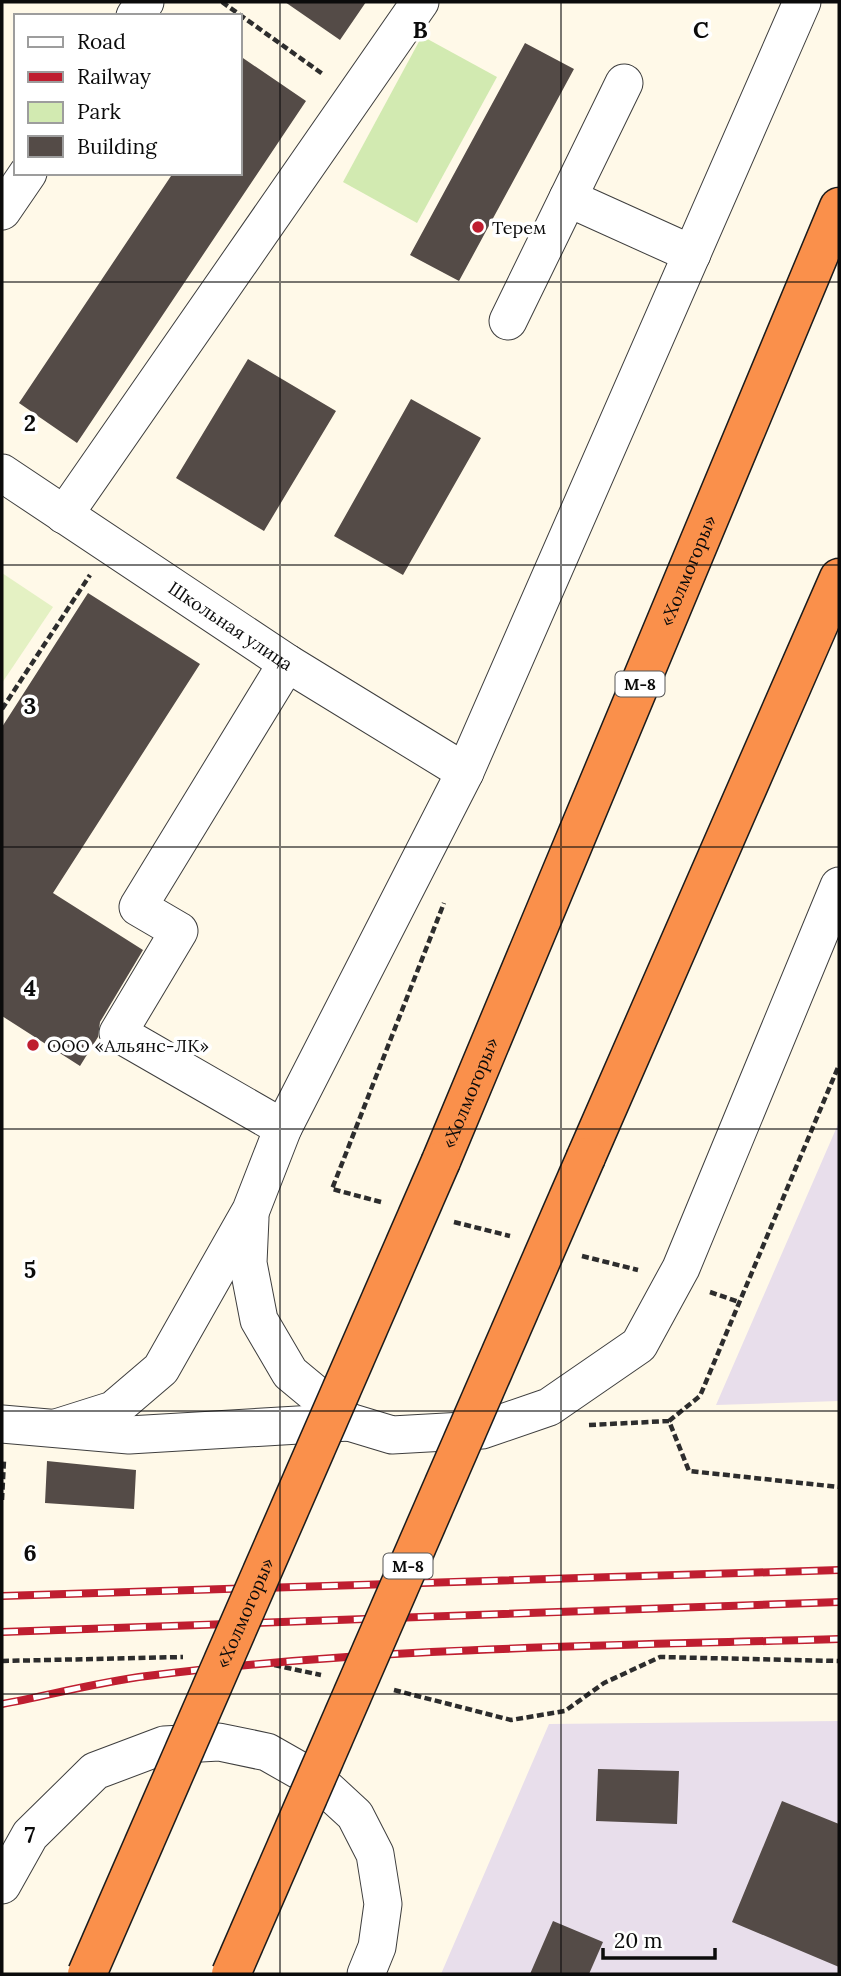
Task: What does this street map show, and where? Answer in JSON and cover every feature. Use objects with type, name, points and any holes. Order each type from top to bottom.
[{"type":"highway","name":"«Холмогоры»","points":[[87,1974],[441,1161],[839,207]]},
{"type":"highway","name":"М-8","points":[[231,1974],[839,578]]},
{"type":"street","points":[[64,514],[420,2]]},
{"type":"street","points":[[55,1428],[113,1410],[161,1369],[251,1210],[283,1128],[465,772],[802,2]]},
{"type":"street","points":[[509,321],[624,83]]},
{"type":"street","points":[[2,211],[27,175]]},
{"type":"street","points":[[568,198],[692,254]]},
{"type":"street","name":"Школьная улица","points":[[2,473],[287,663],[465,772]]},
{"type":"street","points":[[283,1128],[118,1033],[179,931],[138,907],[287,663]]},
{"type":"street","points":[[2,1423],[129,1434],[349,1422],[392,1435],[482,1430],[548,1407],[639,1345],[681,1268],[839,886]]},
{"type":"street","points":[[251,1210],[248,1263],[259,1320],[290,1373],[349,1422]]},
{"type":"street","points":[[2,1885],[30,1835],[95,1771],[164,1745],[219,1742],[267,1752],[318,1781],[355,1815],[375,1854],[383,1904],[377,1947],[366,1974]]},
{"type":"path","points":[[222,2],[239,14]]},
{"type":"path","points":[[242,16],[354,96]]},
{"type":"path","points":[[2,709],[109,545]]},
{"type":"path","points":[[669,1421],[700,1396],[839,1065]]},
{"type":"path","points":[[2,1661],[187,1657]]},
{"type":"path","points":[[390,1689],[511,1720],[565,1710],[604,1683],[660,1657],[839,1661]]},
{"type":"path","points":[[255,1661],[322,1675]]},
{"type":"shaded area","points":[[839,1122],[839,1401],[716,1405]]},
{"type":"shaded area","points":[[839,1721],[839,1974],[441,1974],[549,1724]]},
{"type":"green space","points":[[422,36],[497,77],[417,223],[343,182]]},
{"type":"green space","points":[[2,573],[53,607],[2,683]]},
{"type":"building","points":[[285,2],[366,2],[340,40]]},
{"type":"building","points":[[525,43],[574,69],[459,281],[410,255]]},
{"type":"building","points":[[242,57],[306,101],[77,443],[19,403],[172,175],[242,175]]},
{"type":"building","points":[[248,359],[336,411],[264,531],[176,478]]},
{"type":"building","points":[[411,399],[481,438],[403,575],[334,536]]},
{"type":"building","points":[[88,593],[200,664],[53,893],[143,950],[100,1022],[98,1037],[80,1066],[2,1016],[2,727]]},
{"type":"building","points":[[47,1461],[136,1470],[134,1509],[45,1503]]},
{"type":"building","points":[[598,1769],[679,1771],[677,1824],[596,1821]]},
{"type":"building","points":[[782,1801],[839,1824],[839,1967],[732,1922]]},
{"type":"building","points":[[553,1921],[603,1942],[589,1974],[530,1974]]},
{"type":"railway","points":[[2,1596],[839,1570]]},
{"type":"railway","points":[[2,1632],[839,1602]]},
{"type":"railway","points":[[2,1704],[129,1679],[319,1659],[493,1649],[839,1639]]},
{"type":"place","name":"Терем","points":[[478,227]]},
{"type":"place","name":"ООО «Альянс-ЛК»","points":[[33,1045]]}]
